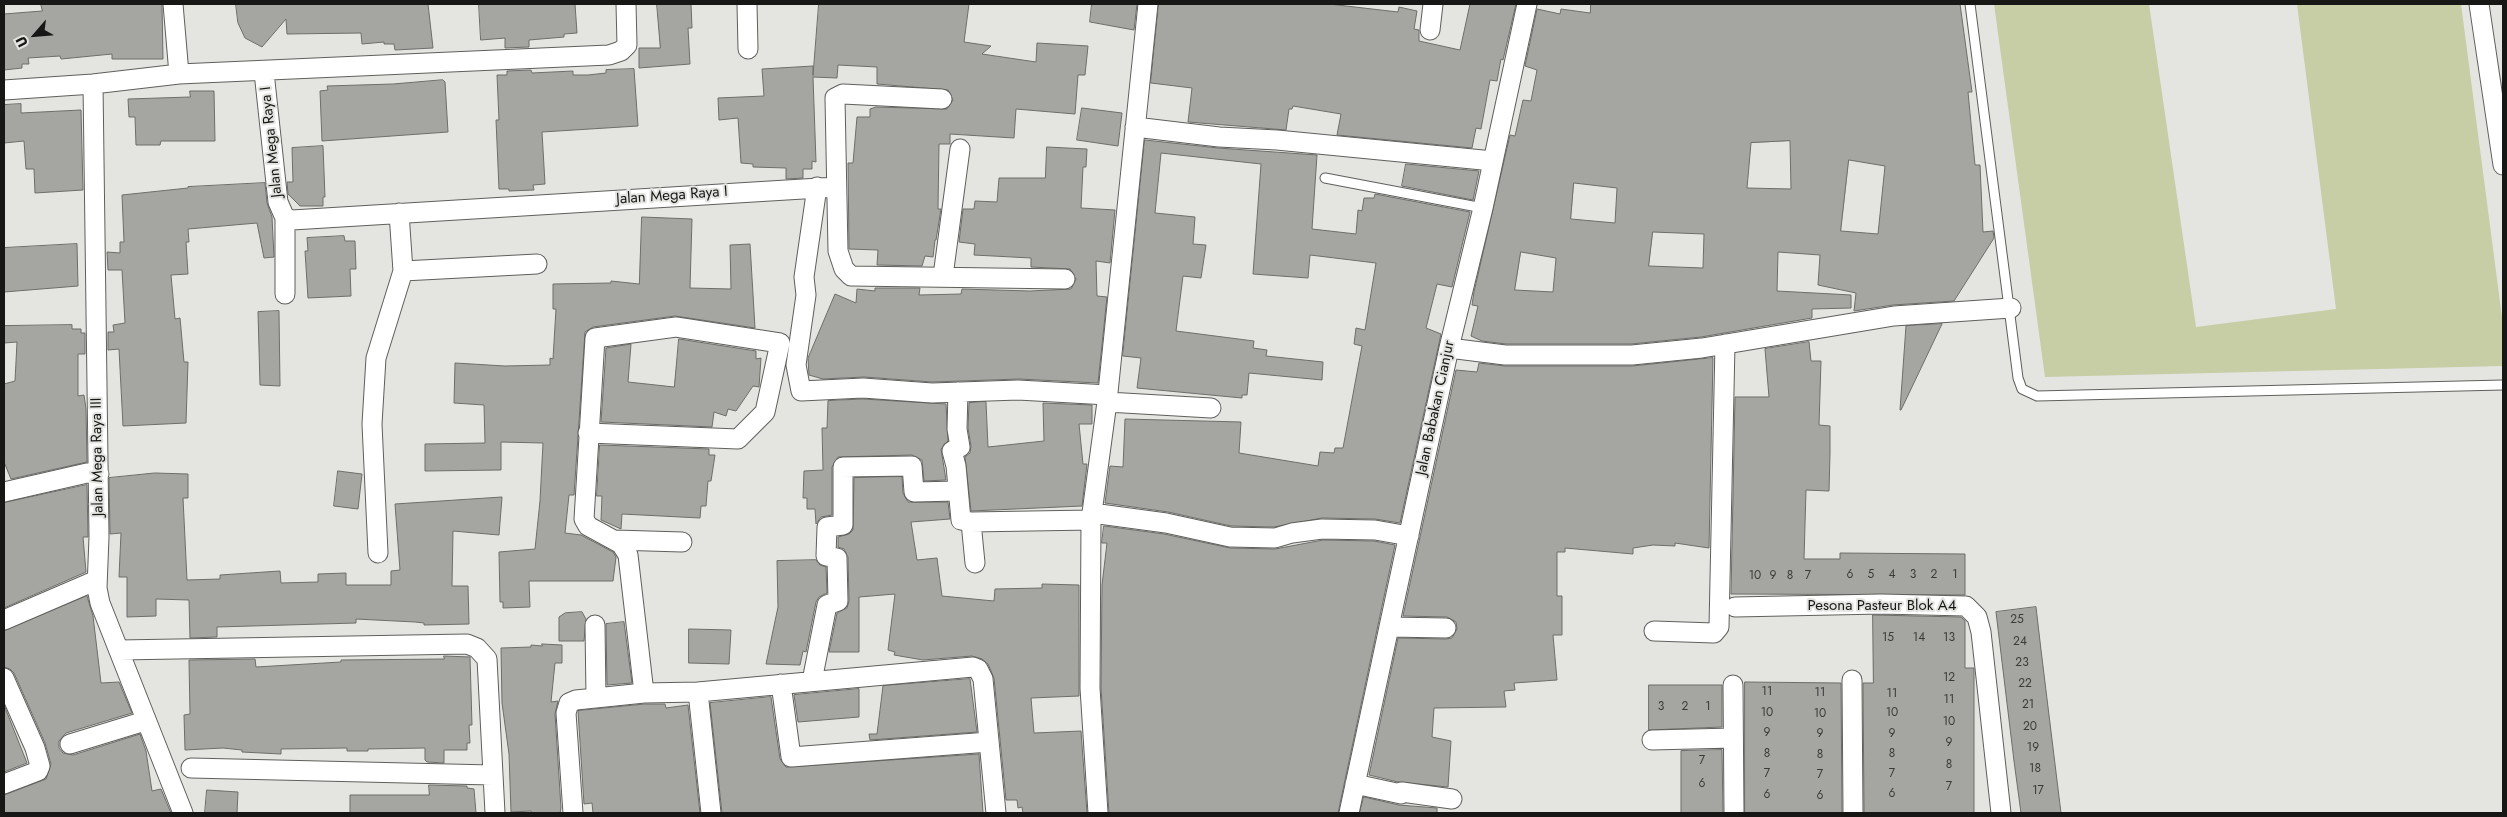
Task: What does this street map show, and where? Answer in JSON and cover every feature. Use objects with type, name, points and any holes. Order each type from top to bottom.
[{"type":"street","points":[[173,4],[179,74]]},
{"type":"street","name":"Jalan Mega Raya I","points":[[626,4],[627,45],[621,51],[609,55],[264,72],[278,202],[285,218],[292,220],[836,187]]},
{"type":"street","points":[[747,4],[748,49]]},
{"type":"street","points":[[1098,813],[1090,688],[1091,516],[1108,398],[1148,4]]},
{"type":"street","points":[[1430,30],[1434,4]]},
{"type":"street","name":"Jalan Babakan Cianjur","points":[[1349,813],[1449,348],[1483,208],[1527,4]]},
{"type":"street","points":[[2479,4],[2503,165]]},
{"type":"street","points":[[4,90],[93,84],[179,74],[264,72]]},
{"type":"street","name":"Jalan Mega Raya III","points":[[93,84],[99,474],[97,580],[100,603],[145,721],[183,813]]},
{"type":"street","points":[[942,99],[838,94],[834,103],[836,187],[839,257],[844,269],[851,276],[1065,279]]},
{"type":"street","points":[[1135,126],[1219,137],[1277,140],[1493,161]]},
{"type":"street","points":[[944,276],[960,149]]},
{"type":"street","points":[[817,187],[804,277],[806,295],[796,365],[801,391],[863,388],[932,393],[1018,390],[1211,408]]},
{"type":"street","points":[[378,553],[372,424],[376,358],[403,271],[399,213]]},
{"type":"street","points":[[285,218],[285,294]]},
{"type":"street","points":[[403,271],[537,264]]},
{"type":"street","points":[[1449,348],[1504,355],[1632,355],[1725,344],[1894,316],[2011,308]]},
{"type":"street","points":[[588,433],[738,439],[764,412],[780,343],[676,327],[595,338],[588,433],[585,523],[621,544],[628,555],[644,693]]},
{"type":"street","points":[[1654,631],[1714,633],[1719,627],[1725,344]]},
{"type":"street","points":[[958,392],[957,428],[960,447],[952,451],[956,466],[961,520],[971,522],[1091,516],[1166,523],[1230,538],[1275,538],[1292,533],[1322,529],[1375,530],[1409,536]]},
{"type":"street","points":[[812,681],[827,605],[838,601],[837,558],[826,556],[827,527],[843,525],[843,467],[912,466],[914,492],[958,491]]},
{"type":"street","points":[[4,492],[87,473],[99,474]]},
{"type":"street","points":[[971,522],[974,563]]},
{"type":"street","points":[[615,540],[682,542]]},
{"type":"street","points":[[4,620],[97,580]]},
{"type":"street","name":"Pesona Pasteur Blok A4","points":[[1735,608],[1881,604],[1966,606],[1977,618],[1981,632],[2001,813]]},
{"type":"street","points":[[594,624],[596,698]]},
{"type":"street","points":[[1389,628],[1446,628]]},
{"type":"street","points":[[119,650],[467,644],[477,648],[487,659],[495,813]]},
{"type":"street","points":[[574,813],[566,713],[569,703],[576,700],[644,693],[698,692],[973,667],[978,669],[983,678],[996,813]]},
{"type":"street","points":[[4,678],[36,748],[40,766],[38,771],[4,784]]},
{"type":"street","points":[[1852,680],[1853,813]]},
{"type":"street","points":[[781,684],[791,758],[989,742]]},
{"type":"street","points":[[1733,685],[1734,813]]},
{"type":"street","points":[[698,692],[711,813]]},
{"type":"street","points":[[70,744],[145,721]]},
{"type":"street","points":[[1652,740],[1733,738]]},
{"type":"street","points":[[191,768],[492,775]]},
{"type":"street","points":[[1355,784],[1401,794],[1402,792],[1452,799]]},
{"type":"lane","points":[[1970,4],[2011,308],[2018,378],[2022,389],[2037,396],[2503,385]]},
{"type":"lane","points":[[1325,178],[1483,208]]},
{"type":"green space","points":[[1994,4],[2149,4],[2196,327],[2336,309],[2297,4],[2461,4],[2503,325],[2503,366],[2045,377]]},
{"type":"building","points":[[41,4],[162,4],[163,59],[112,59],[112,54],[61,59],[60,56],[28,58],[29,64],[22,64],[22,68],[4,70],[4,14],[42,11]]},
{"type":"building","points":[[236,4],[428,4],[433,48],[395,50],[394,44],[384,44],[384,42],[362,44],[361,33],[287,34],[286,19],[262,47],[245,38],[238,23]]},
{"type":"building","points":[[479,4],[575,4],[577,33],[564,34],[564,37],[529,40],[529,47],[505,48],[505,38],[481,40]]},
{"type":"building","points":[[657,4],[691,4],[692,28],[688,28],[690,64],[639,68],[639,48],[660,48]]},
{"type":"building","points":[[819,4],[969,4],[964,42],[991,46],[982,54],[1036,62],[1037,43],[1088,46],[1085,75],[1078,75],[1075,114],[1016,109],[1014,138],[950,134],[950,144],[939,144],[938,209],[941,209],[933,257],[925,256],[922,266],[877,265],[878,250],[849,249],[848,163],[853,163],[857,117],[870,117],[870,109],[876,107],[947,109],[953,100],[948,90],[877,84],[877,67],[838,65],[837,78],[813,77],[816,162],[812,161],[812,169],[803,169],[803,178],[786,179],[786,168],[753,167],[753,164],[741,163],[738,118],[719,120],[718,98],[764,96],[762,69],[813,66],[813,75]]},
{"type":"building","points":[[1092,4],[1137,4],[1134,30],[1090,22]]},
{"type":"building","points":[[1159,4],[1329,4],[1398,12],[1399,7],[1417,11],[1414,29],[1419,30],[1419,41],[1460,50],[1470,4],[1516,4],[1497,81],[1490,80],[1481,129],[1476,128],[1472,148],[1337,135],[1341,114],[1293,106],[1292,109],[1289,109],[1286,130],[1188,122],[1192,88],[1151,83]]},
{"type":"building","points":[[1591,4],[1960,4],[1972,92],[1968,92],[1975,165],[1980,165],[1983,232],[1993,231],[1994,238],[1954,301],[1893,305],[1854,311],[1856,293],[1818,285],[1820,255],[1778,252],[1777,291],[1851,295],[1851,308],[1812,309],[1812,318],[1701,337],[1631,344],[1506,344],[1482,341],[1471,336],[1478,306],[1472,305],[1474,292],[1510,135],[1515,136],[1523,100],[1531,101],[1537,70],[1525,66],[1537,9],[1560,14],[1561,9],[1590,13]],"holes":[[[1790,141],[1791,189],[1747,188],[1751,143]],[[1849,160],[1885,166],[1878,234],[1841,231]],[[1574,183],[1617,188],[1615,223],[1571,219]],[[1653,232],[1704,234],[1703,268],[1649,266]],[[1521,252],[1556,258],[1553,292],[1515,290]]]},
{"type":"building","points":[[634,69],[638,126],[542,132],[545,184],[533,185],[534,190],[509,191],[509,189],[499,189],[496,120],[499,120],[497,75],[507,75],[507,71],[531,70],[532,73],[573,71],[573,75],[588,75],[606,73],[606,70]]},
{"type":"building","points":[[443,80],[445,82],[448,132],[322,141],[320,91],[328,90],[327,86]]},
{"type":"building","points":[[190,91],[214,91],[215,141],[161,141],[160,145],[136,145],[135,117],[129,117],[128,99],[190,97]]},
{"type":"building","points":[[21,104],[21,113],[81,110],[83,190],[35,193],[34,169],[26,169],[24,141],[4,143],[4,105]]},
{"type":"building","points":[[1082,108],[1122,113],[1118,146],[1077,140]]},
{"type":"building","points":[[1145,140],[1218,148],[1317,155],[1312,229],[1356,234],[1358,210],[1362,211],[1364,198],[1374,198],[1375,194],[1470,212],[1452,287],[1437,284],[1426,328],[1441,334],[1400,523],[1375,519],[1322,518],[1274,527],[1231,526],[1168,512],[1105,503],[1110,466],[1123,467],[1125,419],[1241,422],[1239,453],[1318,466],[1320,452],[1334,453],[1335,448],[1343,448],[1362,346],[1354,344],[1356,328],[1365,330],[1376,263],[1310,255],[1308,278],[1253,274],[1261,164],[1161,153],[1155,213],[1195,217],[1193,244],[1206,245],[1201,278],[1183,276],[1176,331],[1254,341],[1253,348],[1267,350],[1266,356],[1323,362],[1322,380],[1249,373],[1247,395],[1242,395],[1242,398],[1137,388],[1141,358],[1123,356]]},
{"type":"building","points":[[323,146],[325,197],[323,197],[323,206],[300,206],[288,194],[287,182],[293,182],[292,148]]},
{"type":"building","points":[[1047,147],[1087,149],[1086,167],[1083,167],[1081,208],[1115,210],[1110,263],[1096,261],[1097,296],[1107,297],[1098,383],[1019,379],[932,382],[864,377],[823,379],[809,375],[808,358],[835,294],[856,303],[857,289],[875,291],[875,288],[920,288],[919,295],[961,294],[962,289],[1030,291],[1071,289],[1076,279],[1070,269],[1031,267],[1031,258],[974,255],[975,244],[959,242],[963,209],[974,209],[975,201],[997,202],[999,178],[1045,178]]},
{"type":"building","points":[[1406,164],[1479,171],[1473,200],[1402,186]]},
{"type":"building","points":[[265,183],[267,203],[272,217],[274,257],[264,258],[257,223],[188,229],[189,242],[186,242],[188,274],[171,275],[175,319],[180,318],[184,362],[188,362],[186,423],[123,426],[119,349],[108,350],[108,332],[114,332],[113,325],[125,323],[122,270],[108,270],[107,252],[120,253],[120,242],[124,242],[122,195],[188,187]]},
{"type":"building","points":[[642,217],[692,219],[690,288],[731,289],[730,245],[750,244],[755,328],[675,316],[593,327],[585,332],[574,495],[569,495],[565,533],[581,535],[613,552],[616,557],[613,581],[529,581],[530,607],[503,608],[503,602],[500,602],[499,552],[535,549],[543,443],[501,442],[501,470],[425,471],[425,444],[485,443],[484,405],[454,403],[455,363],[505,366],[550,365],[550,358],[553,359],[556,309],[553,309],[553,284],[611,283],[611,281],[639,284]]},
{"type":"building","points":[[344,236],[345,241],[355,241],[356,269],[350,269],[351,296],[308,298],[305,251],[308,251],[307,238]]},
{"type":"building","points":[[77,244],[78,286],[4,292],[4,248]]},
{"type":"building","points":[[279,311],[280,386],[260,385],[258,312]]},
{"type":"building","points":[[1942,324],[1901,410],[1900,410],[1906,326]]},
{"type":"building","points":[[72,325],[72,329],[81,329],[81,333],[85,333],[85,354],[78,354],[78,396],[84,395],[86,409],[87,462],[11,479],[4,462],[4,384],[15,381],[17,342],[4,343],[4,326]]},
{"type":"building","points":[[679,339],[756,351],[756,359],[761,358],[759,387],[753,386],[736,411],[728,409],[726,416],[714,412],[712,427],[601,422],[606,348],[631,344],[628,382],[674,387]]},
{"type":"building","points":[[1809,342],[1811,361],[1821,361],[1819,425],[1830,426],[1830,453],[1829,491],[1806,490],[1804,559],[1840,559],[1840,553],[1965,554],[1965,595],[1731,594],[1735,397],[1769,397],[1765,349]]},
{"type":"building","points":[[1713,358],[1709,548],[1675,543],[1675,546],[1653,545],[1633,548],[1633,554],[1565,548],[1565,552],[1557,552],[1557,596],[1562,596],[1562,635],[1553,635],[1557,680],[1514,683],[1515,690],[1504,691],[1506,707],[1434,708],[1432,737],[1451,741],[1448,787],[1398,782],[1369,775],[1398,638],[1446,639],[1452,638],[1457,629],[1456,622],[1447,617],[1403,616],[1456,370],[1477,372],[1479,363],[1505,366],[1632,366]]},
{"type":"building","points":[[863,399],[946,404],[948,441],[941,449],[946,480],[924,481],[922,460],[912,455],[838,457],[832,467],[832,515],[821,517],[816,524],[815,509],[807,509],[807,498],[803,498],[804,471],[823,470],[822,428],[827,428],[828,401]]},
{"type":"building","points":[[986,402],[988,447],[1044,441],[1043,403],[1092,405],[1092,424],[1079,424],[1083,464],[1087,464],[1082,506],[971,511],[965,457],[970,453],[971,446],[968,428],[969,403]]},
{"type":"building","points":[[600,445],[709,449],[709,455],[715,455],[711,481],[708,481],[706,506],[701,506],[700,518],[622,514],[621,529],[601,520],[602,496],[597,496]]},
{"type":"building","points":[[338,471],[362,474],[358,509],[334,506]]},
{"type":"building","points":[[155,473],[188,474],[188,498],[183,498],[187,580],[220,579],[220,575],[280,571],[281,583],[318,582],[318,574],[346,573],[346,585],[391,585],[391,571],[400,570],[395,504],[502,497],[499,535],[453,531],[452,586],[468,586],[469,624],[424,625],[424,623],[415,622],[356,619],[356,623],[217,627],[217,637],[190,638],[189,600],[156,599],[156,616],[127,617],[127,577],[119,577],[121,533],[110,534],[109,478]]},
{"type":"building","points":[[902,477],[903,493],[908,502],[948,502],[950,519],[911,522],[917,560],[937,558],[942,596],[994,601],[995,589],[1042,588],[1042,584],[1079,585],[1079,696],[1031,698],[1034,733],[1081,731],[1087,813],[1023,813],[1022,807],[1018,808],[1017,800],[1006,800],[994,678],[988,664],[982,659],[972,656],[923,660],[894,655],[895,652],[888,650],[895,594],[859,597],[859,652],[829,652],[837,613],[847,608],[849,601],[848,557],[844,549],[838,547],[838,537],[849,534],[853,530],[854,478]]},
{"type":"building","points":[[87,485],[88,537],[83,537],[86,572],[4,608],[4,503]]},
{"type":"building","points":[[1104,526],[1164,534],[1230,548],[1275,549],[1323,540],[1374,541],[1395,545],[1338,813],[1109,813],[1101,688],[1102,585],[1107,543],[1102,543]]},
{"type":"building","points":[[816,560],[820,565],[826,567],[827,593],[819,597],[816,602],[806,652],[803,651],[800,665],[766,664],[778,607],[777,561]]},
{"type":"building","points":[[87,596],[93,616],[101,683],[119,682],[132,713],[66,733],[59,741],[59,748],[63,753],[73,755],[140,734],[146,751],[152,791],[161,789],[171,813],[4,813],[4,795],[46,779],[51,764],[45,743],[14,673],[4,667],[4,631]]},
{"type":"building","points":[[2036,607],[2061,813],[2021,813],[2014,761],[1996,612]]},
{"type":"building","points":[[582,612],[586,619],[584,641],[559,641],[559,617],[565,613]]},
{"type":"building","points":[[1873,615],[1961,617],[1965,621],[1965,668],[1974,668],[1974,813],[1864,813],[1863,683],[1873,683]]},
{"type":"building","points":[[624,622],[632,683],[607,685],[606,624]]},
{"type":"building","points":[[689,629],[731,630],[729,664],[689,663]]},
{"type":"building","points":[[542,644],[562,645],[562,663],[555,663],[551,702],[558,701],[555,714],[561,808],[560,813],[511,812],[509,754],[502,703],[501,648],[531,647],[531,645],[542,646]]},
{"type":"building","points":[[444,656],[470,657],[472,725],[469,725],[470,743],[467,743],[467,750],[444,750],[444,763],[427,762],[425,760],[425,748],[368,749],[368,751],[347,751],[347,748],[281,749],[281,754],[242,752],[242,750],[223,748],[185,750],[184,715],[190,714],[189,660],[255,659],[256,667],[341,662],[341,660],[444,659]]},
{"type":"building","points":[[970,679],[977,732],[870,740],[869,734],[877,734],[883,686]]},
{"type":"building","points":[[1745,682],[1841,683],[1842,813],[1745,813]]},
{"type":"building","points":[[1649,685],[1722,685],[1722,727],[1649,730]]},
{"type":"building","points":[[859,689],[859,717],[798,722],[794,695]]},
{"type":"building","points":[[771,697],[780,759],[786,767],[979,754],[983,813],[722,813],[710,703]]},
{"type":"building","points":[[645,704],[665,704],[666,708],[688,705],[700,813],[593,813],[592,803],[584,804],[578,711]]},
{"type":"building","points":[[4,705],[27,763],[4,772]]},
{"type":"building","points":[[1722,750],[1723,813],[1681,813],[1681,751]]},
{"type":"building","points":[[429,785],[467,786],[467,788],[474,789],[476,813],[350,813],[350,795],[429,795]]},
{"type":"building","points":[[207,790],[238,792],[237,813],[205,813]]},
{"type":"building","points":[[1364,797],[1399,805],[1437,808],[1437,813],[1360,813]]}]
